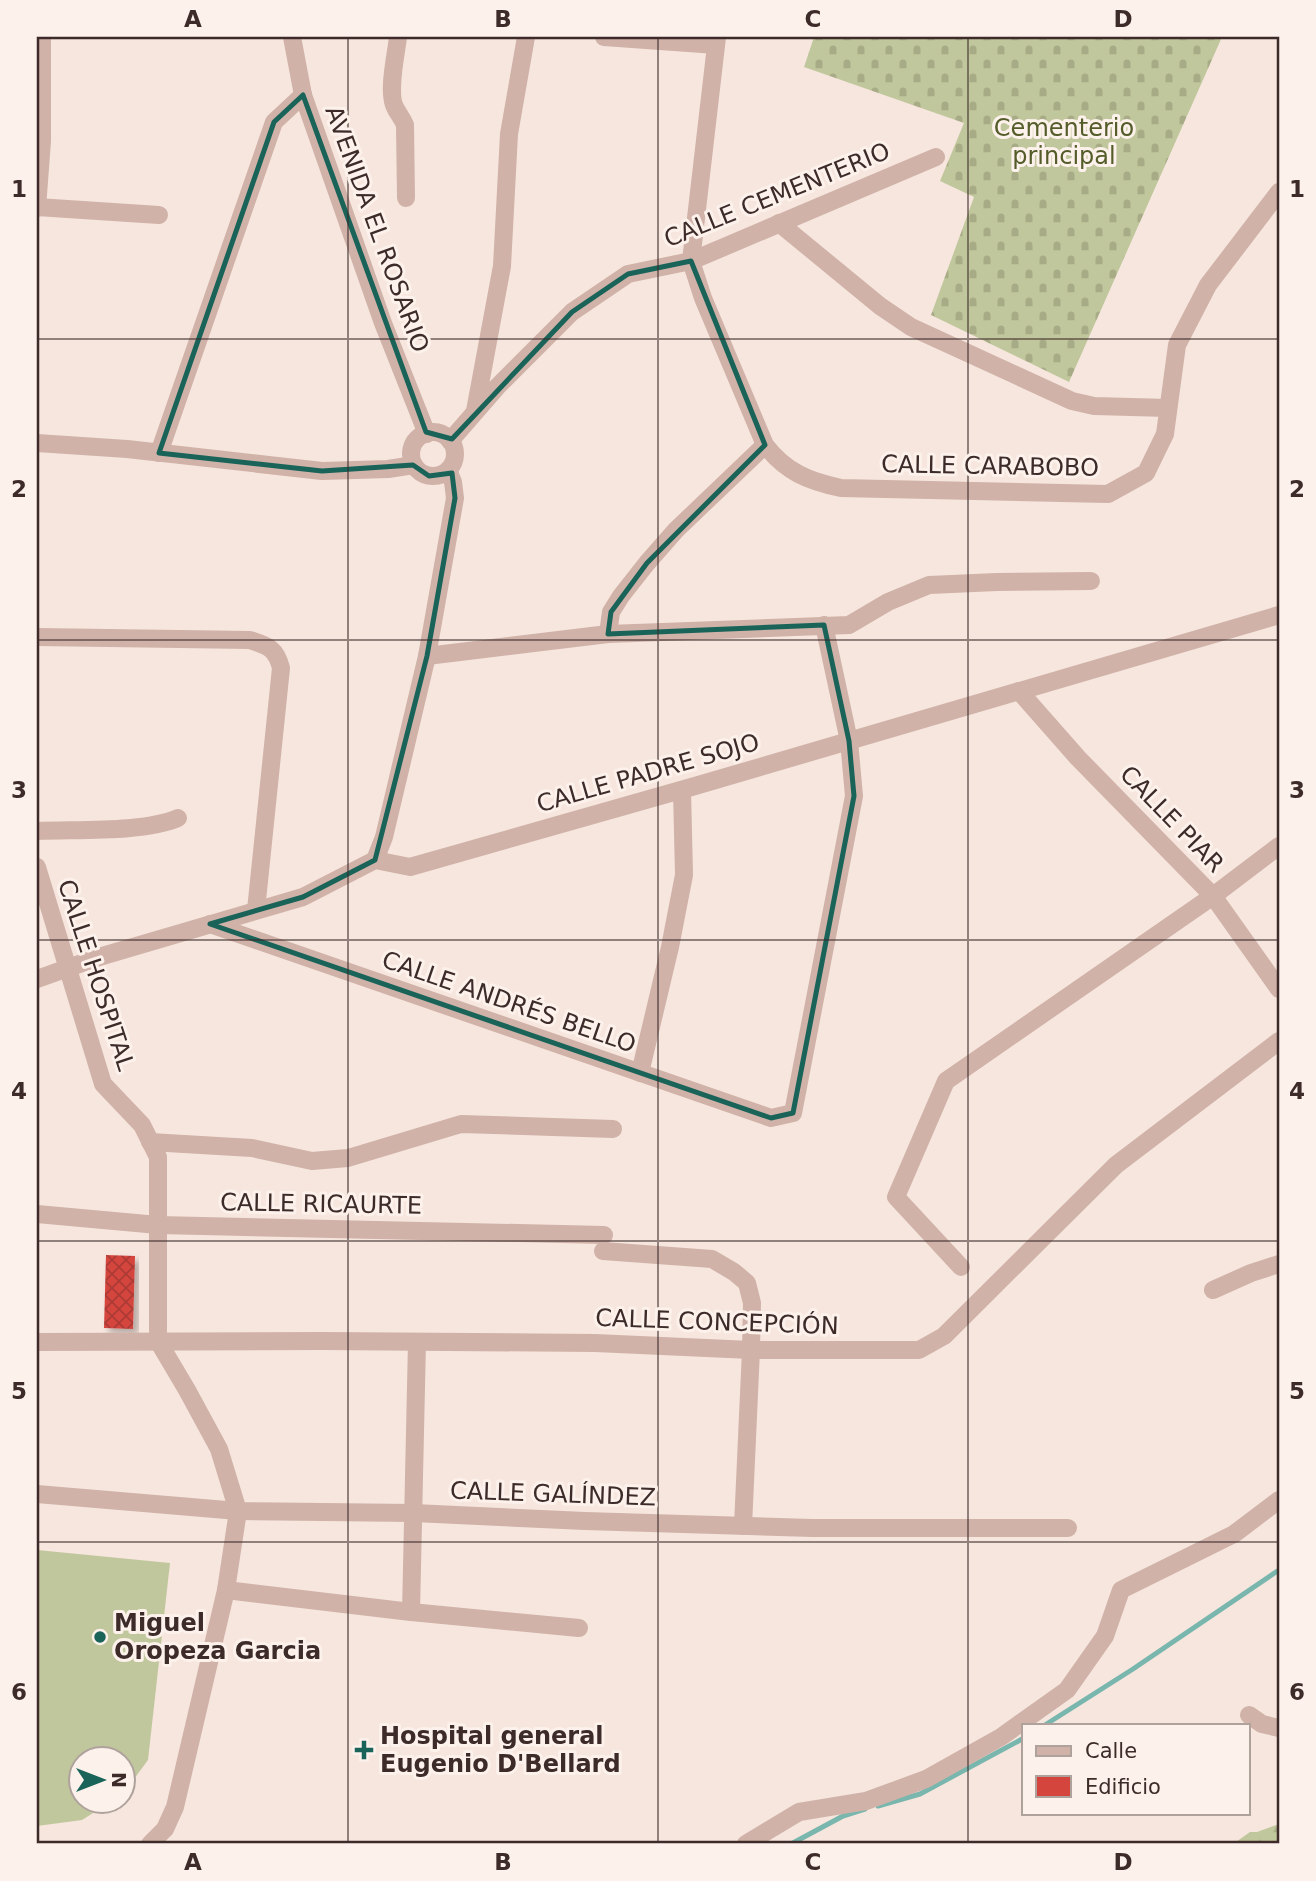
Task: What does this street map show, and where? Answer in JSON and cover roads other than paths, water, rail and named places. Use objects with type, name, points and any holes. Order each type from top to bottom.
[{"type":"street","points":[[42,37],[42,141],[37,208],[159,215]]},
{"type":"street","name":"AVENIDA EL ROSARIO","points":[[292,37],[303,95],[379,311],[427,434]]},
{"type":"street","points":[[398,37],[392,89],[394,106],[405,125],[406,198]]},
{"type":"street","points":[[474,415],[502,267],[509,134],[526,37]]},
{"type":"street","points":[[604,37],[716,41],[691,261]]},
{"type":"street","points":[[159,453],[274,122],[303,95]]},
{"type":"street","name":"CALLE CEMENTERIO","points":[[450,442],[497,387],[572,312],[628,274],[691,261],[936,157]]},
{"type":"street","name":"CALLE CARABOBO","points":[[691,261],[703,298],[765,445],[777,460],[802,477],[841,488],[1108,494],[1146,473],[1165,434],[1177,345],[1208,285],[1279,192]]},
{"type":"street","points":[[779,223],[880,306],[911,327],[1072,401],[1094,406],[1168,408]]},
{"type":"street","points":[[427,434],[440,434],[450,442],[454,458],[448,470],[429,476],[414,465],[411,455],[417,439],[427,434]]},
{"type":"street","points":[[37,443],[322,471],[388,469],[414,465]]},
{"type":"street","points":[[608,634],[611,612],[647,563],[676,530],[765,445]]},
{"type":"street","points":[[37,979],[99,957],[303,897],[376,860],[384,837],[427,656],[455,498],[448,470]]},
{"type":"street","points":[[427,656],[608,634],[849,625],[888,602],[929,586],[1091,581]]},
{"type":"street","name":"CALLE PADRE SOJO","points":[[376,860],[410,867],[1279,615]]},
{"type":"street","points":[[824,625],[849,741]]},
{"type":"street","points":[[37,637],[250,640],[265,645],[278,655],[281,668],[256,910]]},
{"type":"street","name":"CALLE PIAR","points":[[1019,691],[1078,758],[1213,897],[1279,989]]},
{"type":"street","name":"CALLE ANDRÉS BELLO","points":[[210,924],[771,1118],[793,1113],[854,796],[849,741]]},
{"type":"street","points":[[640,1073],[684,875],[682,790]]},
{"type":"street","points":[[37,831],[117,828],[167,822],[178,818]]},
{"type":"street","points":[[961,1267],[896,1197],[946,1081],[1213,897],[1279,846]]},
{"type":"street","name":"CALLE HOSPITAL","points":[[37,867],[41,902],[67,968],[103,1084],[142,1125],[158,1157],[158,1341]]},
{"type":"street","name":"CALLE CONCEPCIÓN","points":[[37,1342],[595,1343],[751,1350],[919,1350],[944,1336],[1116,1165],[1279,1041]]},
{"type":"street","points":[[150,1142],[252,1148],[312,1161],[348,1158],[461,1124],[613,1129]]},
{"type":"street","name":"CALLE RICAURTE","points":[[37,1214],[158,1225],[603,1243],[712,1259],[747,1283],[752,1303],[743,1526]]},
{"type":"street","points":[[1213,1290],[1279,1264]]},
{"type":"street","points":[[150,1844],[165,1829],[175,1807],[226,1590],[238,1511],[219,1449],[158,1341]]},
{"type":"street","points":[[411,1612],[417,1342]]},
{"type":"street","name":"CALLE GALÍNDEZ","points":[[37,1494],[238,1511],[414,1513],[812,1528],[1068,1528]]},
{"type":"street","points":[[746,1844],[799,1812],[866,1801],[926,1779],[1001,1737],[1067,1690],[1105,1636],[1121,1590],[1234,1534],[1279,1500]]},
{"type":"street","points":[[226,1590],[579,1628]]},
{"type":"street","points":[[1249,1715],[1262,1724],[1279,1728]]},
{"type":"waterway","points":[[1047,1724],[1279,1570]]},
{"type":"waterway","points":[[878,1806],[920,1794],[1022,1739]]},
{"type":"waterway","points":[[791,1844],[843,1816],[865,1809]]},
{"type":"place","name":"Miguel Oropeza Garcia","points":[[100,1637]]},
{"type":"place","name":"Hospital general Eugenio D'Bellard","points":[[364,1750]]},
{"type":"park label","name":"Cementerio principal","points":[[1064,142]]}]
